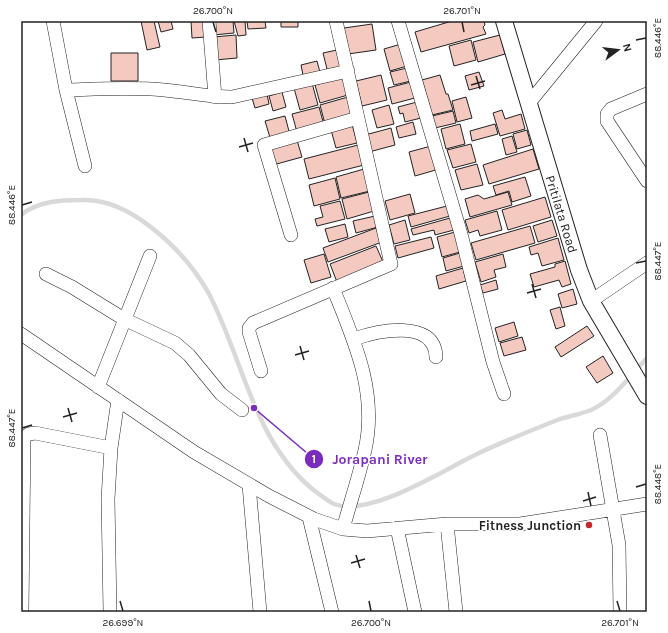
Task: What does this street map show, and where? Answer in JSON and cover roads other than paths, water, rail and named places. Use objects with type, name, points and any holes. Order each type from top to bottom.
[{"type":"street","points":[[53,21],[66,90],[85,166]]},
{"type":"street","points":[[209,21],[215,97]]},
{"type":"street","points":[[262,371],[250,332],[250,326],[333,288],[391,264],[336,21]]},
{"type":"street","points":[[398,21],[461,234],[492,356],[504,394]]},
{"type":"street","name":"Pritilata Road","points":[[504,21],[579,270],[591,301],[647,396]]},
{"type":"street","points":[[529,104],[596,21]]},
{"type":"street","points":[[66,90],[123,88],[164,90],[215,97],[232,97],[247,95],[348,71]]},
{"type":"street","points":[[647,94],[611,109],[607,114],[606,121],[647,180]]},
{"type":"street","points":[[291,235],[264,145],[358,118]]},
{"type":"street","points":[[98,386],[150,256]]},
{"type":"street","points":[[591,301],[647,263]]},
{"type":"street","points":[[46,274],[72,287],[124,319],[175,343],[189,356],[221,394],[242,410]]},
{"type":"street","points":[[333,288],[354,339],[366,380],[369,402],[366,449],[344,524]]},
{"type":"street","points":[[354,339],[391,330],[410,331],[432,340],[435,344],[436,357]]},
{"type":"street","points":[[21,334],[194,452],[249,485],[309,517],[344,524],[367,531],[447,524],[520,524],[612,508],[647,504]]},
{"type":"street","points":[[110,612],[108,499],[111,448],[118,400]]},
{"type":"street","points":[[22,612],[22,458],[24,437],[35,433],[111,448]]},
{"type":"street","points":[[600,435],[619,545],[620,612]]},
{"type":"street","points":[[249,485],[260,612]]},
{"type":"street","points":[[309,517],[332,612]]},
{"type":"street","points":[[447,524],[456,612]]},
{"type":"street","points":[[397,528],[415,612]]},
{"type":"waterway","points":[[21,215],[28,210],[50,202],[74,200],[92,200],[102,202],[111,204],[136,217],[152,228],[176,249],[208,292],[231,343],[250,396],[275,445],[291,468],[311,488],[334,504],[349,506],[367,504],[407,490],[477,454],[529,431],[597,407],[613,395],[631,376]]},
{"type":"waterway","points":[[636,370],[647,358]]},
{"type":"place","name":"Jorapani River","points":[[254,408]]},
{"type":"place","name":"Fitness Junction","points":[[589,525]]}]
